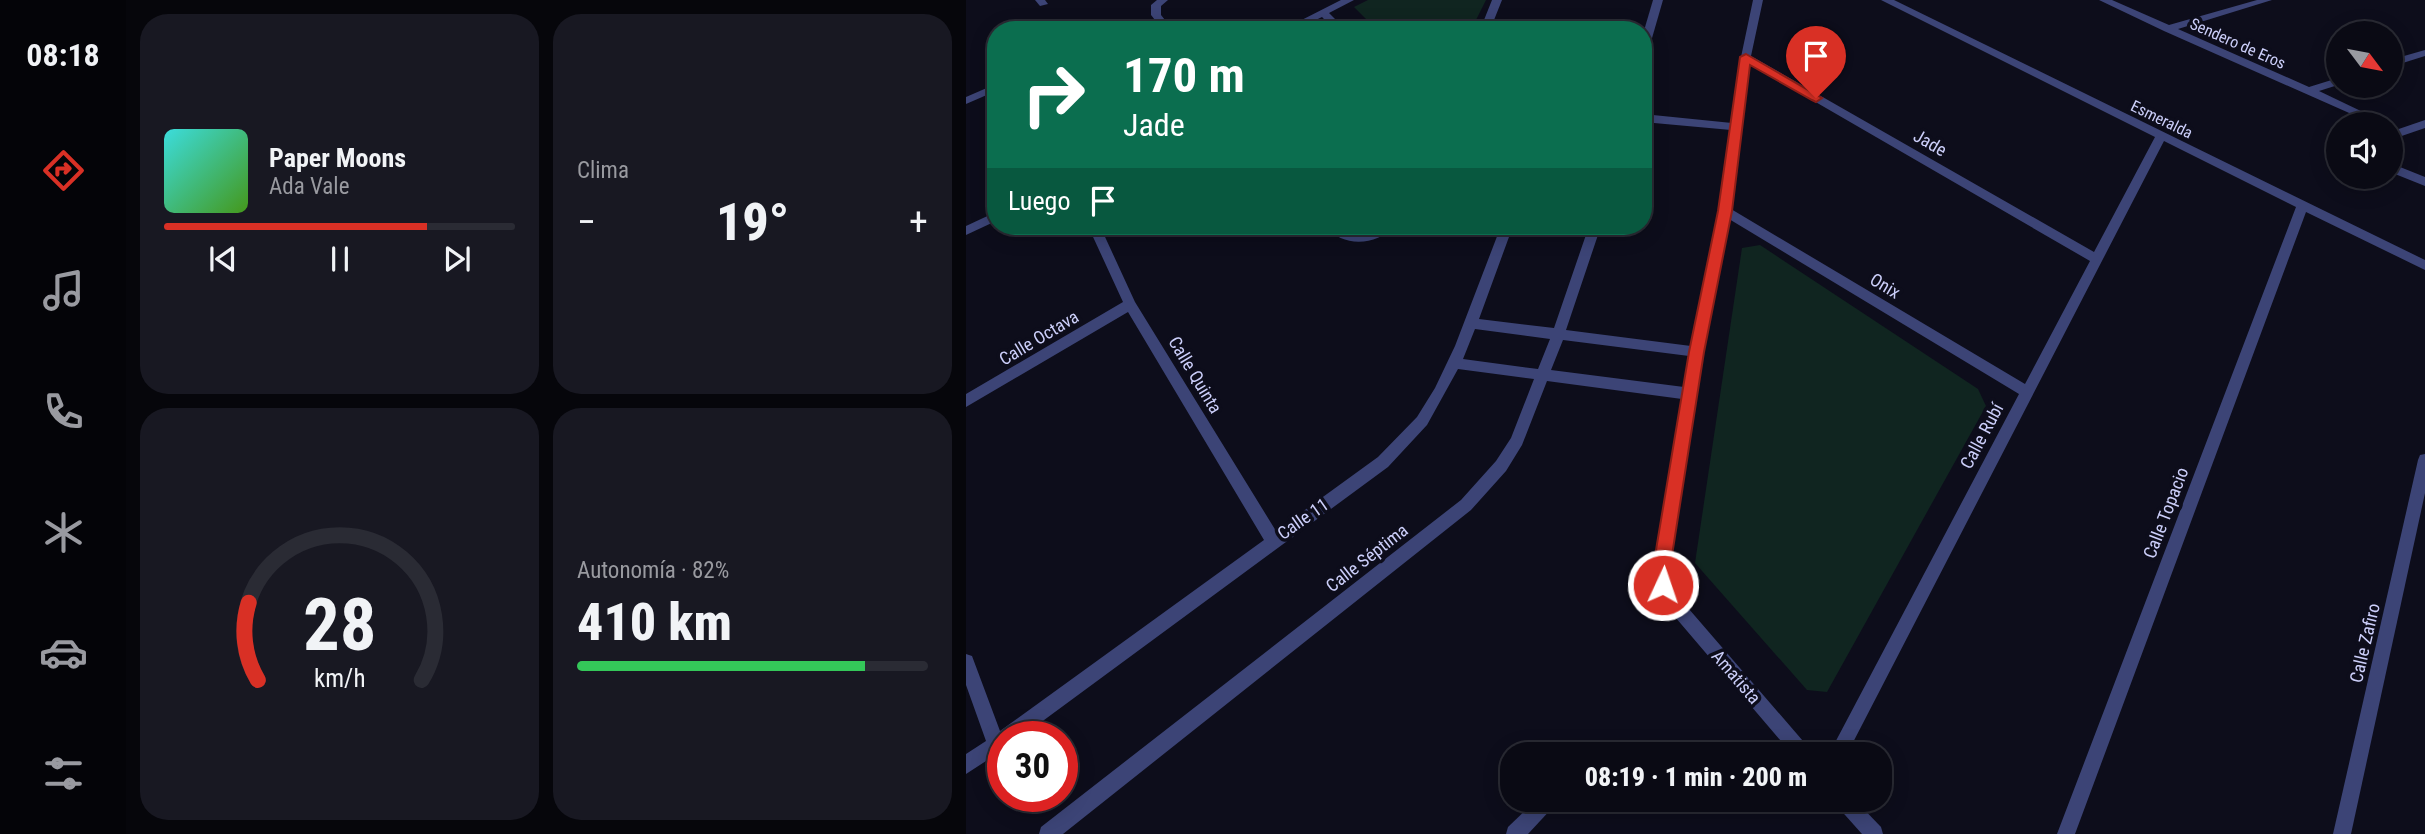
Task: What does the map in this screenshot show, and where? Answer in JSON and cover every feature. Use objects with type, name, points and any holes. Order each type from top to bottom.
[{"type":"street","points":[[1161,21],[1156,15],[1156,5],[1163,0]]},
{"type":"street","points":[[1306,21],[1349,0]]},
{"type":"street","points":[[1489,21],[1497,0]]},
{"type":"street","points":[[1651,21],[1657,0]]},
{"type":"street","points":[[1452,363],[1690,394],[1725,211],[1735,127],[1758,0]]},
{"type":"street","name":"Esmeralda","points":[[1886,0],[2425,265]]},
{"type":"street","name":"Sendero de Eros","points":[[2104,0],[2358,112]]},
{"type":"street","points":[[2167,29],[2267,0]]},
{"type":"street","points":[[1323,13],[1331,21]]},
{"type":"street","points":[[2403,60],[2425,53]]},
{"type":"street","name":"Jade","points":[[1746,57],[2097,259]]},
{"type":"street","points":[[2307,91],[2326,85]]},
{"type":"street","points":[[966,100],[987,91]]},
{"type":"street","points":[[1652,119],[1735,127]]},
{"type":"street","points":[[2403,132],[2425,124]]},
{"type":"street","name":"Calle Rubí","points":[[1844,742],[2161,136]]},
{"type":"street","points":[[2403,173],[2425,182]]},
{"type":"street","name":"Calle Topacio","points":[[2066,834],[2303,205]]},
{"type":"street","name":"Onix","points":[[1725,211],[2027,392]]},
{"type":"street","points":[[966,231],[987,220]]},
{"type":"street","name":"Calle Quinta","points":[[1098,235],[1129,304],[1273,540]]},
{"type":"street","points":[[1342,235],[1359,239],[1368,235]]},
{"type":"street","name":"Calle 11","points":[[1028,721],[1383,462],[1405,442],[1427,414],[1452,363],[1503,235]]},
{"type":"street","name":"Calle Séptima","points":[[1048,834],[1466,505],[1501,466],[1517,441],[1559,335],[1592,235]]},
{"type":"street","name":"Calle Octava","points":[[966,401],[1129,304]]},
{"type":"street","points":[[1469,323],[1696,352]]},
{"type":"street","name":"Amatista","points":[[1690,394],[1662,568],[1663,585],[1670,599],[1793,742]]},
{"type":"street","name":"Calle Zafiro","points":[[2342,834],[2425,460]]},
{"type":"street","points":[[966,662],[993,721]]},
{"type":"street","name":"Calle 11","points":[[966,765],[987,750]]},
{"type":"street","points":[[1515,834],[1536,812]]},
{"type":"street","points":[[1854,812],[1874,834]]},
{"type":"green space","points":[[1368,0],[1486,0],[1476,21],[1368,21],[1354,7]]},
{"type":"green space","points":[[1760,245],[1978,389],[1986,406],[1827,692],[1807,690],[1695,563],[1742,248]]},
{"type":"route","points":[[1663,585],[1662,568],[1696,352],[1725,211],[1746,57],[1816,98]]}]
